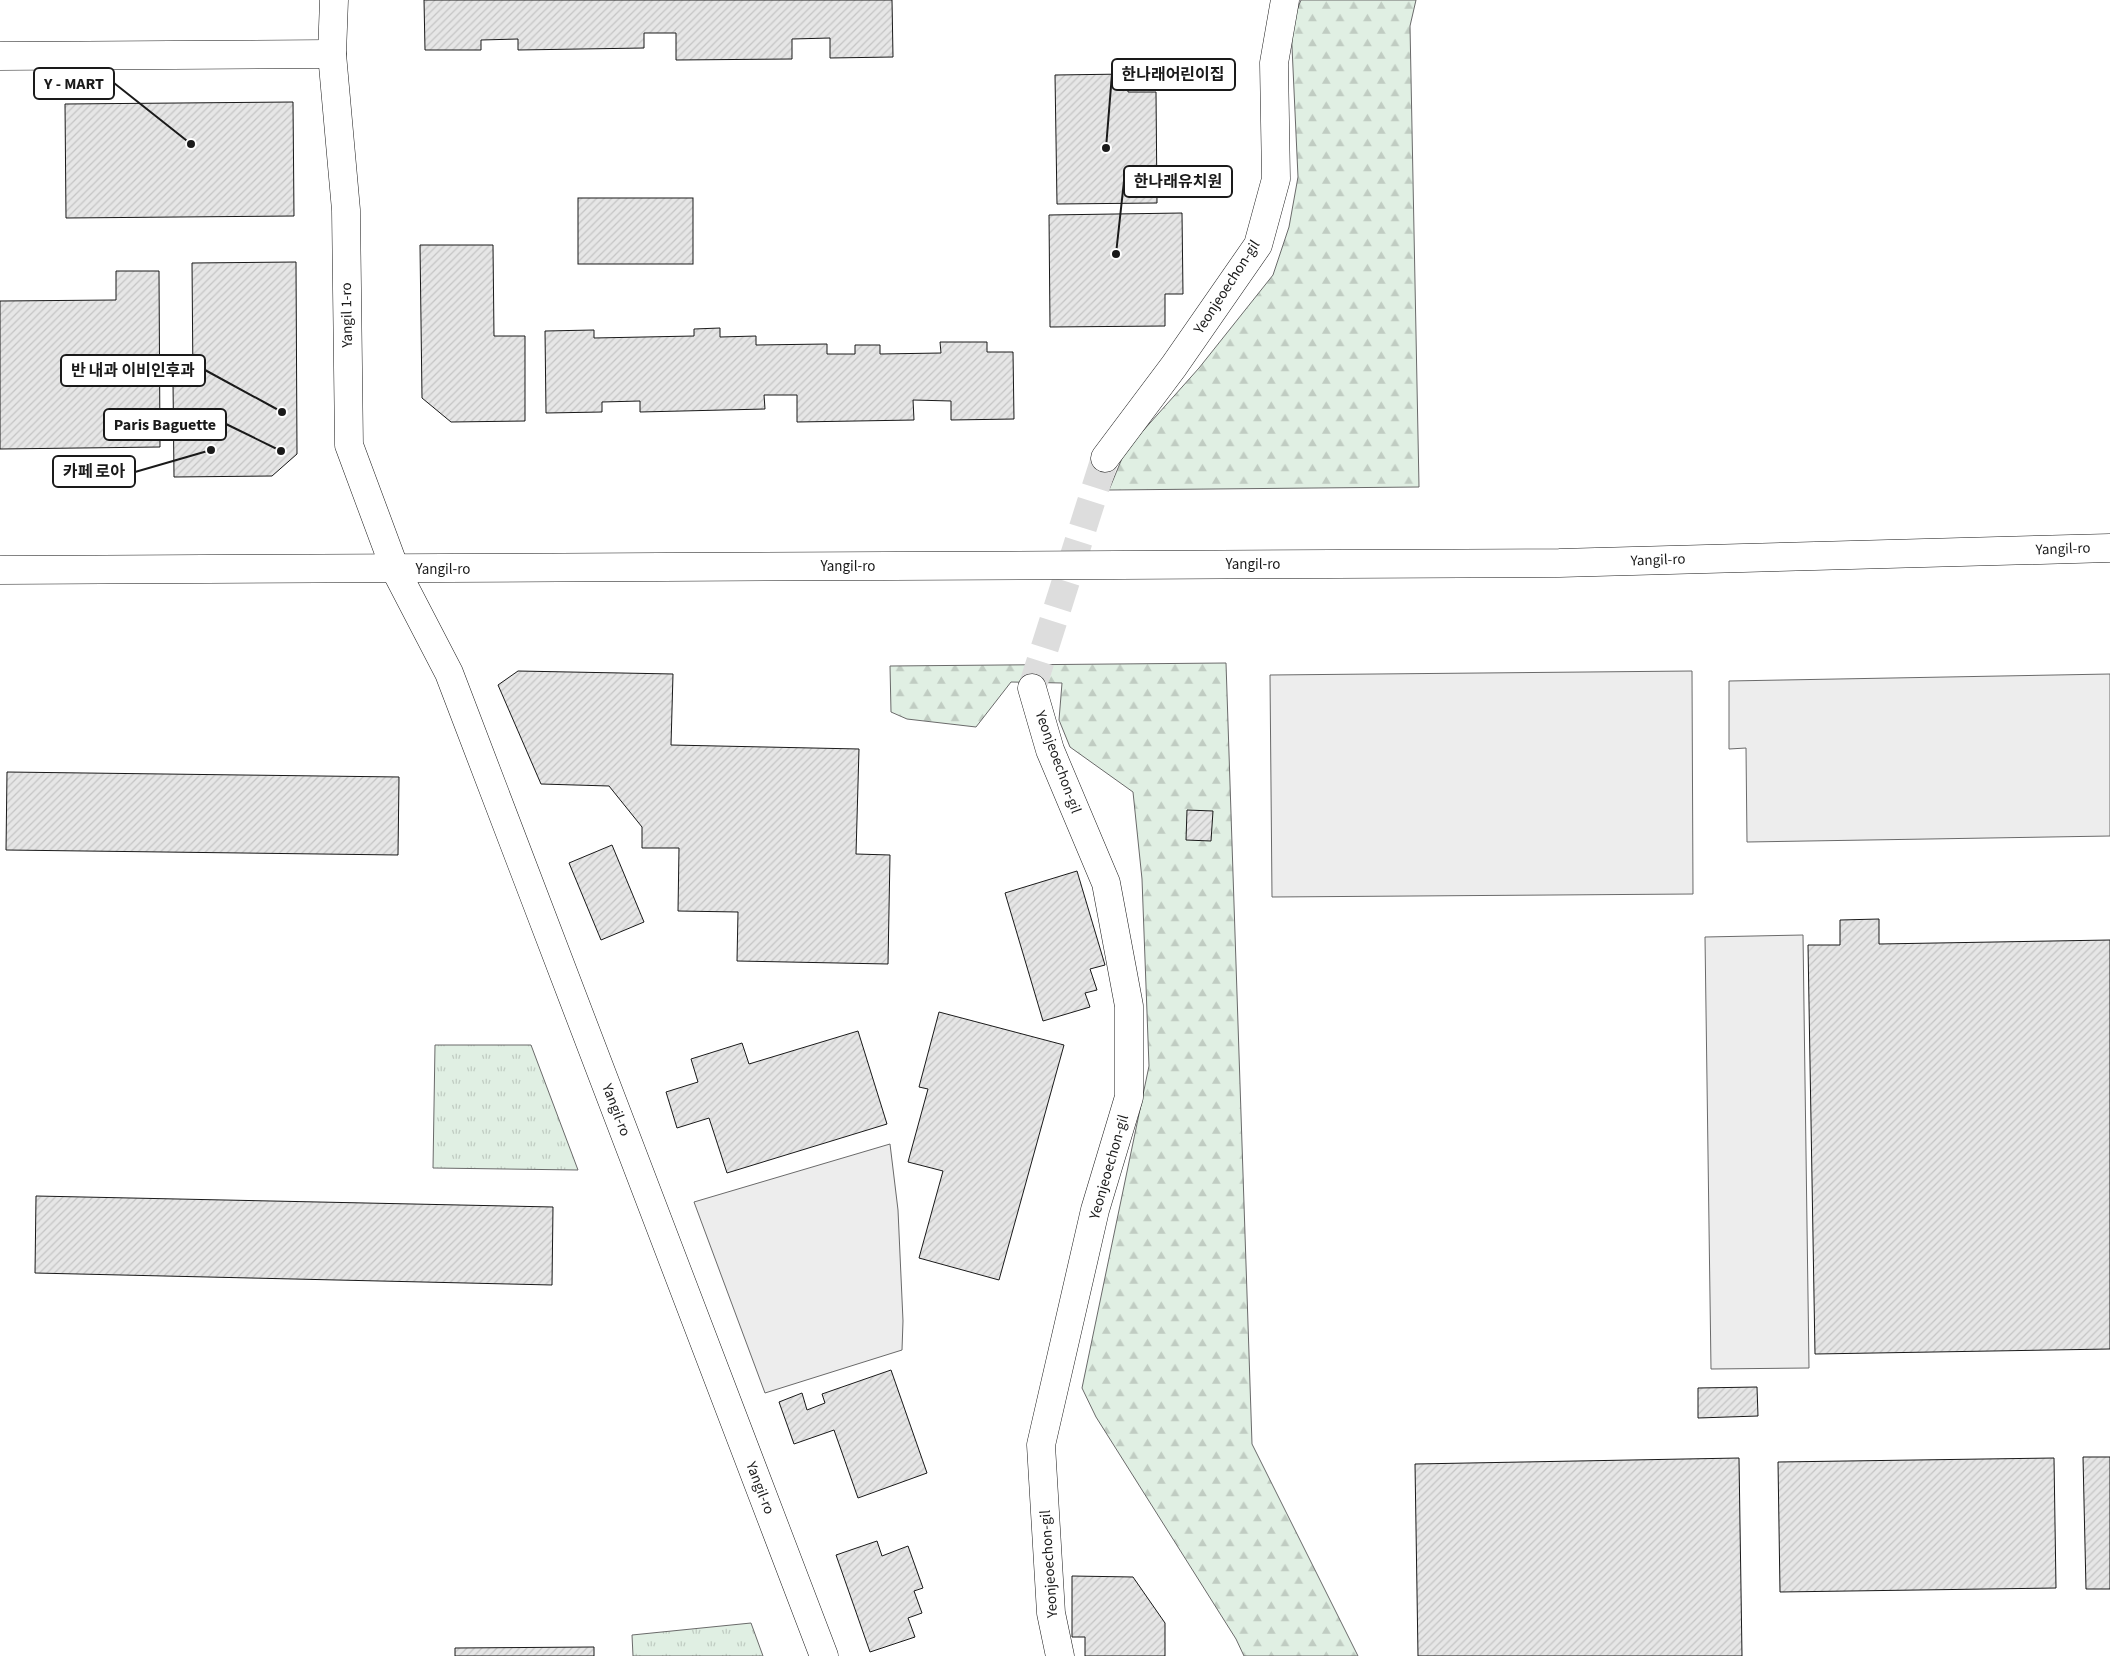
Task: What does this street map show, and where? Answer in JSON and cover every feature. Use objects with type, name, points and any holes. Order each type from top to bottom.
[{"type":"street","name":"Yangil 1-ro","points":[[334,0],[332,54],[346,210],[349,445],[396,569]]},
{"type":"street","name":"Yeonjeoechon-gil","points":[[1105,458],[1174,366],[1258,245],[1276,179],[1274,63],[1285,0]]},
{"type":"street","points":[[0,56],[332,54]]},
{"type":"street","name":"Yangil-ro","points":[[0,570],[1549,563],[2110,548]]},
{"type":"street","name":"Yangil-ro","points":[[396,569],[449,673],[824,1656]]},
{"type":"street","name":"Yeonjeoechon-gil","points":[[1032,688],[1050,750],[1106,883],[1130,1006],[1129,1097],[1095,1210],[1041,1445],[1051,1613],[1060,1656]]},
{"type":"green space","points":[[1301,0],[1416,0],[1410,26],[1419,487],[1109,490],[1125,451],[1199,368],[1273,275],[1289,227],[1298,177],[1291,25]]},
{"type":"green space","points":[[1226,663],[1252,1444],[1358,1656],[1244,1656],[1236,1639],[1096,1417],[1082,1388],[1149,1066],[1142,879],[1133,792],[1070,747],[1059,720],[1062,683],[1011,682],[976,727],[907,719],[891,712],[890,666]]},
{"type":"green space","points":[[435,1045],[531,1045],[578,1170],[433,1168]]},
{"type":"green space","points":[[751,1623],[763,1656],[633,1656],[632,1635]]},
{"type":"shaded area","points":[[1692,671],[1693,894],[1272,897],[1270,675]]},
{"type":"shaded area","points":[[2110,674],[2110,836],[1747,842],[1746,748],[1729,749],[1729,681]]},
{"type":"shaded area","points":[[1803,935],[1809,1368],[1711,1369],[1705,937]]},
{"type":"shaded area","points":[[890,1144],[898,1210],[903,1321],[902,1350],[765,1393],[694,1202]]},
{"type":"building","points":[[424,0],[892,0],[893,57],[830,58],[830,38],[792,39],[792,59],[676,60],[676,33],[644,33],[644,48],[518,50],[518,39],[481,40],[481,50],[425,50]]},
{"type":"building","points":[[1127,74],[1128,92],[1156,92],[1157,203],[1057,204],[1055,75]]},
{"type":"building","points":[[293,102],[294,216],[66,218],[65,104]]},
{"type":"building","points":[[578,198],[693,198],[693,264],[578,264]]},
{"type":"building","points":[[1182,213],[1183,294],[1165,294],[1165,326],[1050,327],[1049,215]]},
{"type":"building","points":[[420,245],[493,245],[494,336],[525,336],[525,421],[451,422],[422,398]]},
{"type":"building","points":[[296,262],[297,454],[272,476],[174,477],[173,383],[193,383],[192,263]]},
{"type":"building","points":[[116,271],[159,271],[160,447],[0,449],[0,301],[116,300]]},
{"type":"building","points":[[720,328],[720,337],[756,336],[756,345],[827,344],[827,354],[855,354],[855,345],[880,345],[880,354],[941,353],[940,342],[987,342],[987,352],[1013,352],[1014,419],[951,420],[951,401],[913,400],[914,420],[797,422],[797,395],[764,395],[765,409],[640,412],[640,401],[602,402],[602,412],[546,413],[545,331],[594,330],[594,338],[694,336],[694,329]]},
{"type":"building","points":[[518,671],[673,674],[671,745],[859,749],[856,854],[890,855],[888,964],[737,961],[738,912],[678,911],[679,848],[642,848],[642,827],[609,786],[541,784],[498,685]]},
{"type":"building","points":[[7,772],[399,777],[398,855],[6,850]]},
{"type":"building","points":[[1187,810],[1213,811],[1211,841],[1186,840]]},
{"type":"building","points":[[612,845],[644,922],[601,940],[569,863]]},
{"type":"building","points":[[1077,871],[1105,965],[1090,969],[1097,990],[1085,993],[1090,1007],[1043,1021],[1005,893]]},
{"type":"building","points":[[1879,919],[1879,944],[2110,940],[2110,1349],[1815,1354],[1808,945],[1840,945],[1840,920]]},
{"type":"building","points":[[939,1012],[1064,1045],[999,1280],[919,1258],[943,1171],[908,1162],[928,1089],[919,1087]]},
{"type":"building","points":[[858,1031],[887,1124],[727,1173],[709,1118],[677,1128],[666,1092],[698,1082],[691,1059],[742,1043],[749,1064]]},
{"type":"building","points":[[36,1196],[553,1207],[552,1285],[35,1273]]},
{"type":"building","points":[[891,1370],[927,1473],[858,1498],[834,1430],[794,1444],[779,1402],[802,1393],[807,1410],[825,1403],[822,1394]]},
{"type":"building","points":[[1757,1387],[1758,1416],[1698,1418],[1698,1388]]},
{"type":"building","points":[[2083,1457],[2110,1457],[2110,1589],[2086,1589]]},
{"type":"building","points":[[1739,1458],[1742,1656],[1418,1656],[1415,1464]]},
{"type":"building","points":[[2054,1458],[2056,1588],[1780,1592],[1778,1462]]},
{"type":"building","points":[[877,1541],[882,1556],[908,1546],[923,1588],[914,1591],[922,1613],[908,1618],[915,1637],[870,1652],[836,1555]]},
{"type":"building","points":[[1072,1576],[1133,1577],[1165,1623],[1165,1656],[1085,1656],[1085,1637],[1072,1637]]},
{"type":"building","points":[[594,1647],[594,1656],[455,1656],[455,1648]]},
{"type":"tunnel","points":[[1032,688],[1105,458]]},
{"type":"place","name":"Y - MART","points":[[191,144]]},
{"type":"place","name":"한나래어린이집","points":[[1106,148]]},
{"type":"place","name":"한나래유치원","points":[[1116,254]]},
{"type":"place","name":"반 내과 이비인후과","points":[[282,412]]},
{"type":"place","name":"카페 로아","points":[[211,450]]},
{"type":"place","name":"Paris Baguette","points":[[281,451]]}]
